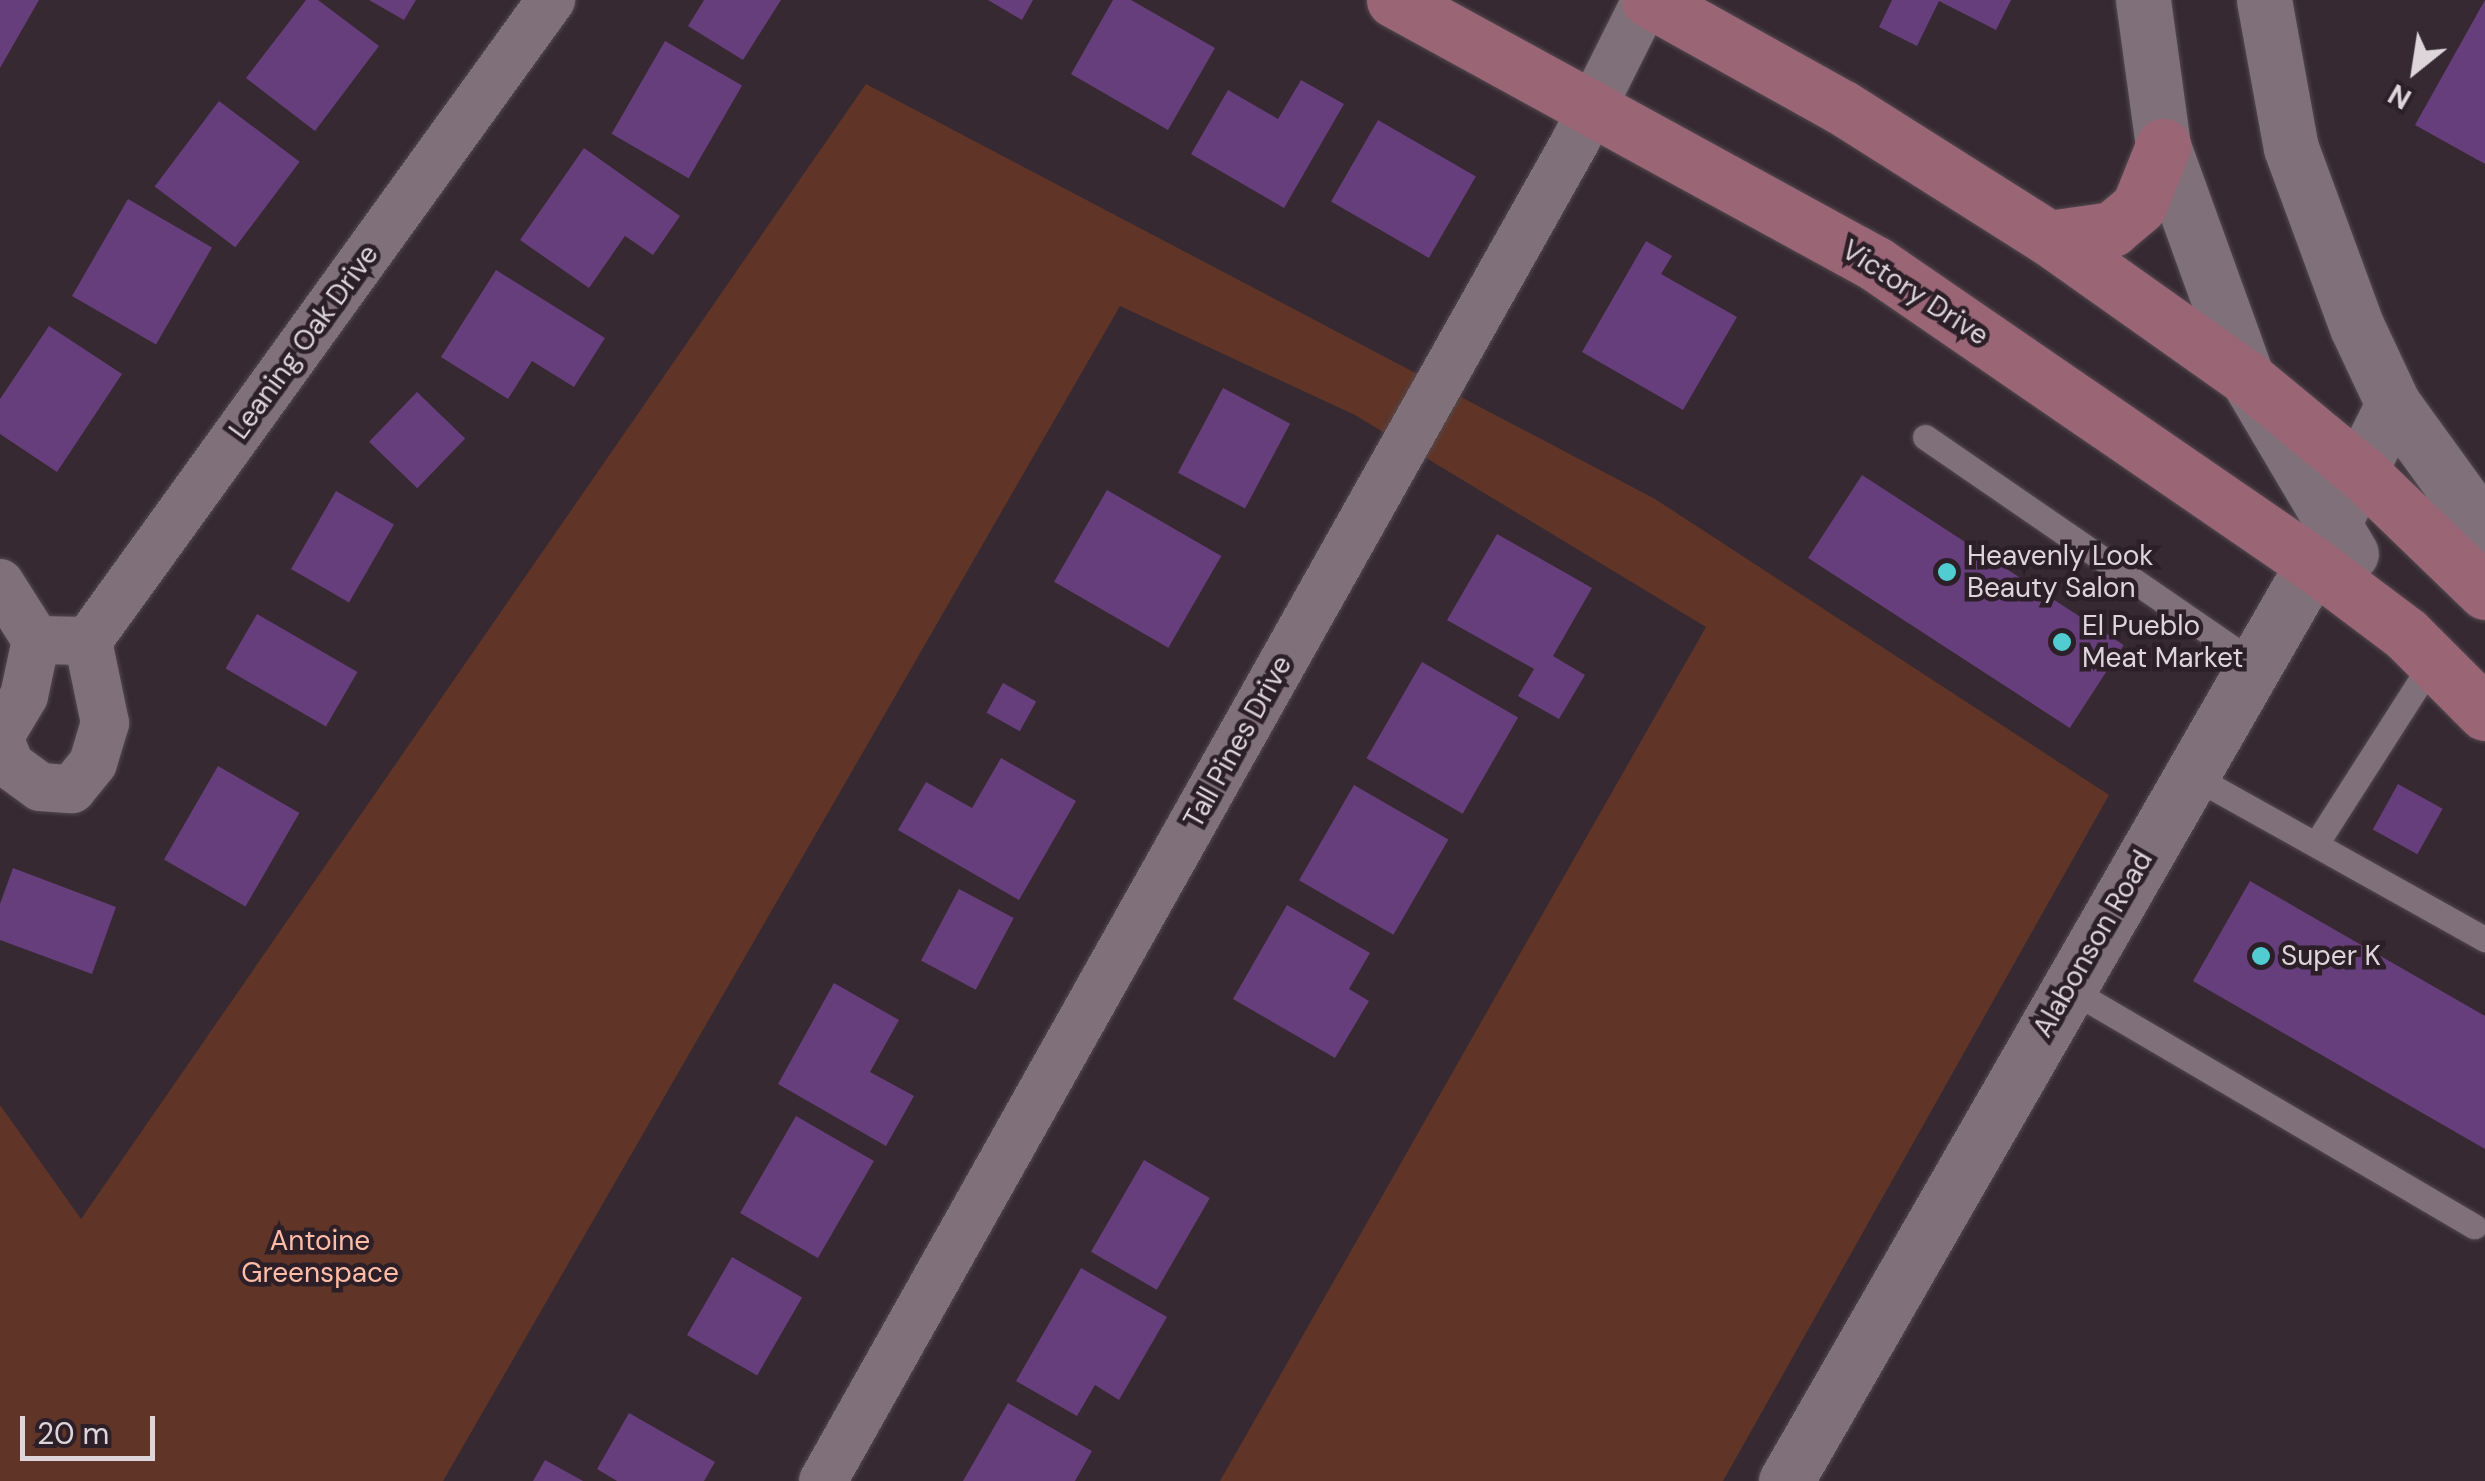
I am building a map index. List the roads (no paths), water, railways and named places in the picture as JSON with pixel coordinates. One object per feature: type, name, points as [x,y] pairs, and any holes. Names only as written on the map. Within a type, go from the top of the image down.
[{"type":"main road","name":"Victory Drive","points":[[1394,0],[1594,106],[1876,264],[2323,545],[2485,713]]},
{"type":"main road","points":[[1647,0],[1843,108],[2049,238],[2247,378],[2363,474],[2485,592]]},
{"type":"main road","points":[[2049,238],[2112,229],[2139,206],[2164,146]]},
{"type":"street","name":"Leaning Oak Drive","points":[[88,641],[552,0]]},
{"type":"street","name":"Tall Pines Drive","points":[[823,1481],[1594,106],[1647,0]]},
{"type":"street","points":[[2143,0],[2164,146],[2247,378],[2323,545]]},
{"type":"street","points":[[2264,0],[2291,148],[2357,327],[2393,404],[2485,532]]},
{"type":"street","name":"Alabonson Road","points":[[1786,1481],[2323,545],[2363,474],[2393,404]]},
{"type":"street","points":[[0,583],[36,640],[24,696],[0,738],[10,765],[40,788],[72,789],[93,764],[105,723],[88,641],[36,640]]},
{"type":"lane","points":[[1925,437],[2255,664]]},
{"type":"lane","points":[[2316,844],[2420,648]]},
{"type":"lane","points":[[2191,775],[2485,939]]},
{"type":"lane","points":[[2068,988],[2474,1226]]},
{"type":"place","name":"Heavenly Look Beauty Salon","points":[[1947,572]]},
{"type":"place","name":"El Pueblo Meat Market","points":[[2062,642]]},
{"type":"place","name":"Super K","points":[[2261,956]]},
{"type":"park label","name":"Antoine Greenspace","points":[[320,1257]]}]
